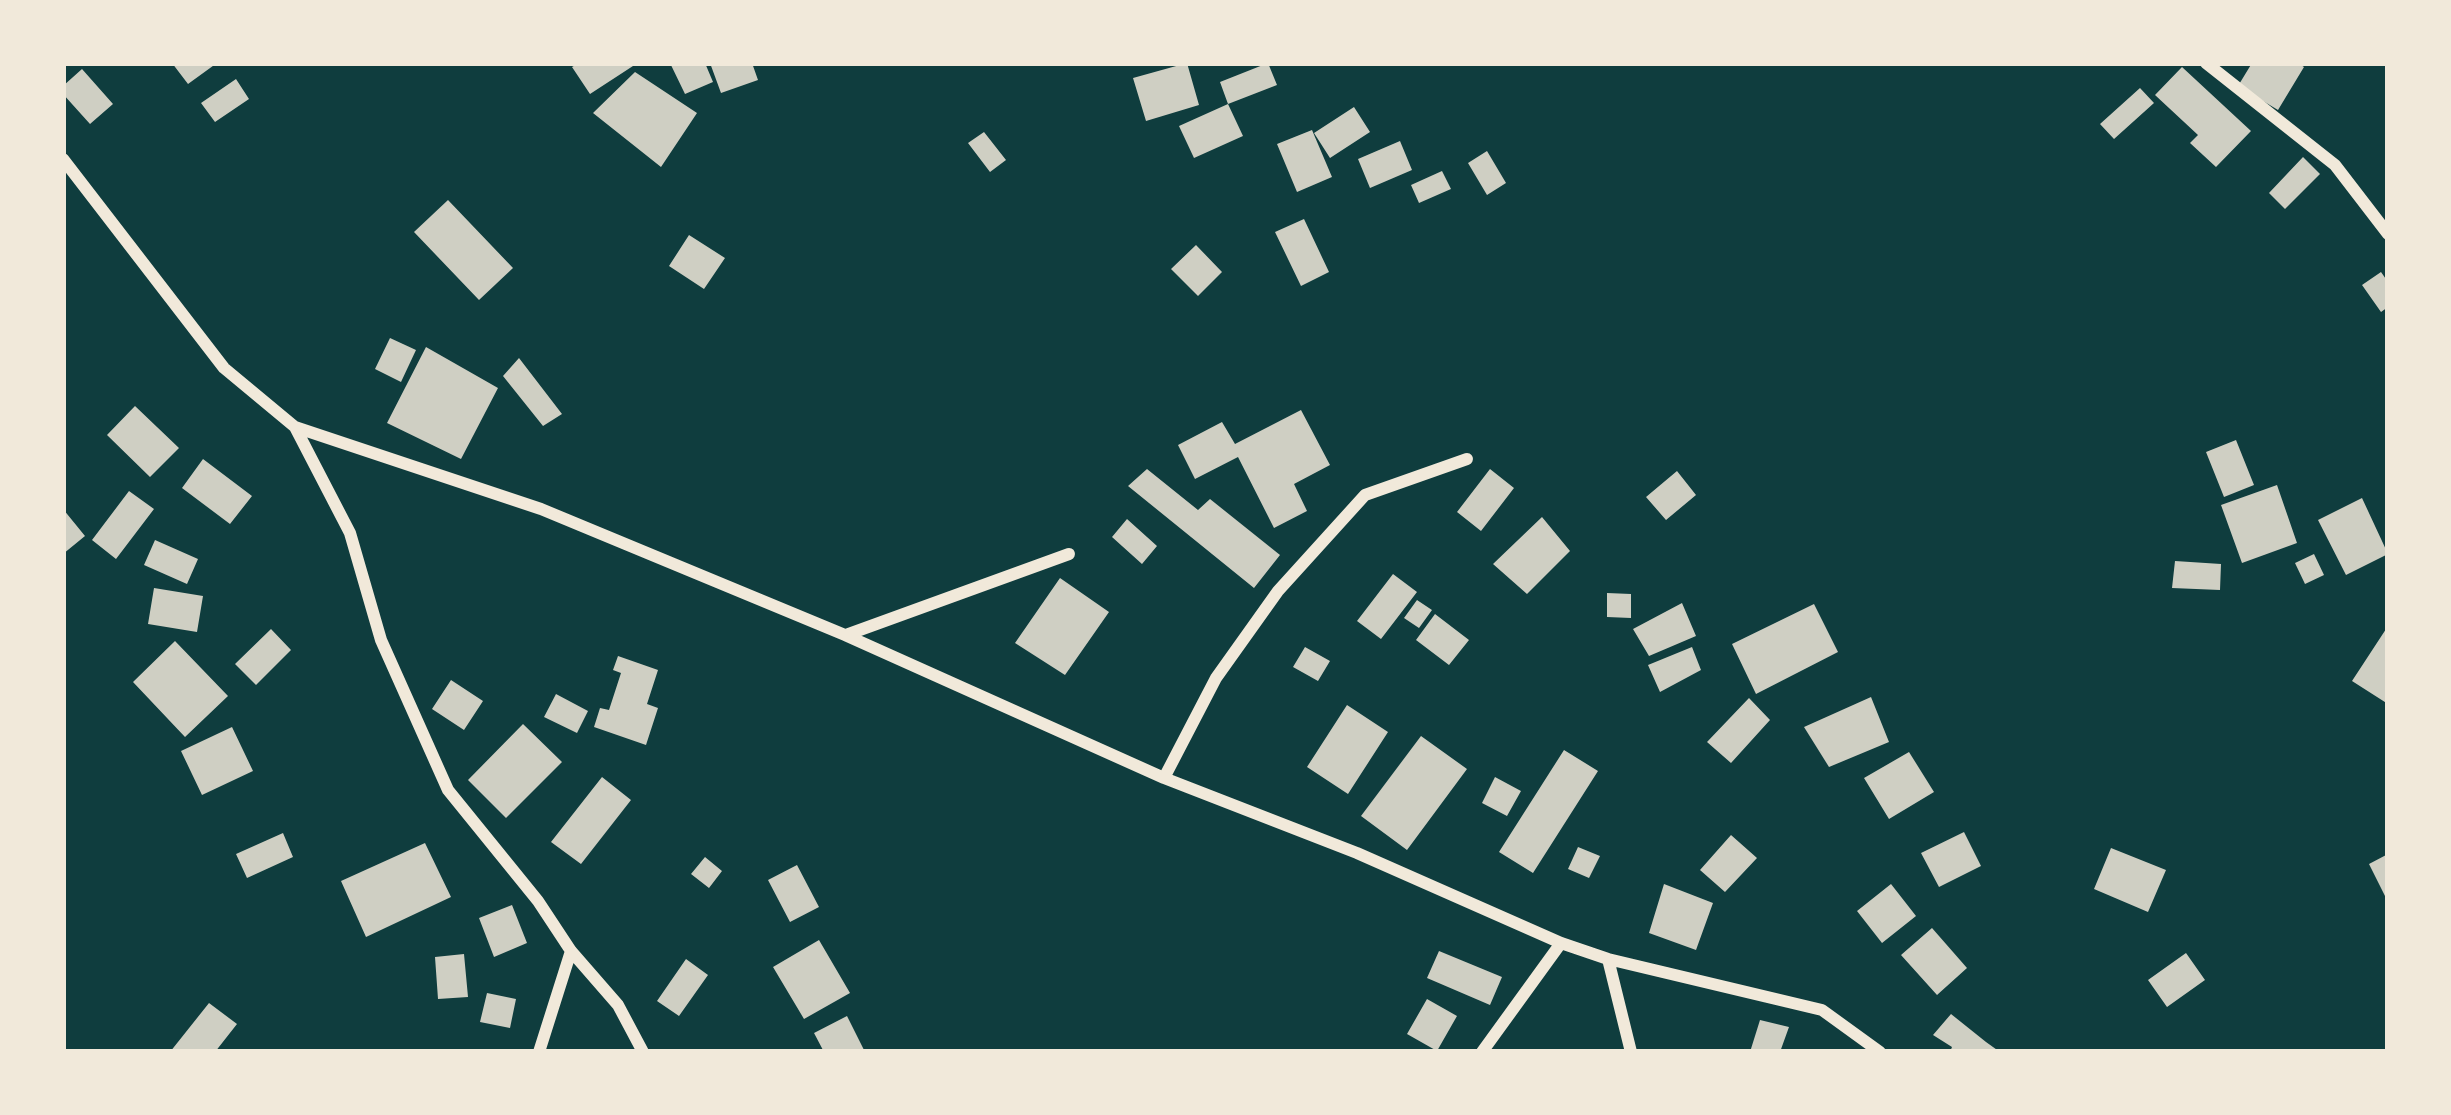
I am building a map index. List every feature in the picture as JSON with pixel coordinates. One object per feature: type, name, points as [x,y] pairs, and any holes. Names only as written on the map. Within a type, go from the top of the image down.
[{"type":"street","points":[[2206,63],[2335,165],[2388,234]]},
{"type":"street","points":[[63,159],[224,368],[295,427],[541,509],[845,635],[1164,778],[1357,853],[1561,944],[1822,1010],[1880,1052]]},
{"type":"street","points":[[295,427],[350,533],[381,640],[448,790],[618,1005],[643,1052]]},
{"type":"street","points":[[1164,778],[1216,678],[1278,591],[1364,495],[1467,459]]},
{"type":"street","points":[[845,635],[1069,554]]},
{"type":"street","points":[[1482,1052],[1561,944]]},
{"type":"street","points":[[539,1052],[571,951]]},
{"type":"street","points":[[1608,959],[1631,1052]]},
{"type":"building","points":[[172,63],[217,63],[188,84]]},
{"type":"building","points":[[579,63],[633,66],[590,94],[572,67]]},
{"type":"building","points":[[670,63],[705,63],[713,82],[685,94]]},
{"type":"building","points":[[710,63],[752,63],[758,80],[721,93]]},
{"type":"building","points":[[1187,63],[1199,105],[1146,121],[1133,78]]},
{"type":"building","points":[[1268,63],[1277,85],[1228,104],[1220,82]]},
{"type":"building","points":[[2252,63],[2304,67],[2278,110],[2238,86]]},
{"type":"building","points":[[2182,67],[2251,131],[2216,167],[2190,143],[2198,135],[2155,95]]},
{"type":"building","points":[[82,69],[113,104],[90,124],[63,94],[63,86]]},
{"type":"building","points":[[635,72],[697,113],[661,167],[593,113]]},
{"type":"building","points":[[236,79],[249,99],[215,122],[201,103]]},
{"type":"building","points":[[2140,88],[2154,103],[2114,139],[2100,124]]},
{"type":"building","points":[[1228,104],[1243,136],[1194,158],[1179,126]]},
{"type":"building","points":[[1354,107],[1370,132],[1330,158],[1314,133]]},
{"type":"building","points":[[1312,130],[1332,177],[1297,192],[1277,144]]},
{"type":"building","points":[[984,132],[1006,160],[990,172],[968,143]]},
{"type":"building","points":[[1400,141],[1412,170],[1370,188],[1358,159]]},
{"type":"building","points":[[1487,151],[1506,183],[1487,195],[1468,163]]},
{"type":"building","points":[[2303,157],[2320,174],[2285,209],[2269,193]]},
{"type":"building","points":[[1442,171],[1451,189],[1419,203],[1411,185]]},
{"type":"building","points":[[448,200],[513,268],[479,300],[414,232]]},
{"type":"building","points":[[1304,219],[1329,272],[1301,286],[1275,232]]},
{"type":"building","points":[[689,235],[725,258],[704,289],[669,266]]},
{"type":"building","points":[[1196,245],[1222,272],[1198,296],[1171,269]]},
{"type":"building","points":[[2381,272],[2388,282],[2388,307],[2381,312],[2362,285]]},
{"type":"building","points":[[390,338],[416,350],[401,382],[375,369]]},
{"type":"building","points":[[426,347],[498,388],[461,459],[387,423]]},
{"type":"building","points":[[519,358],[562,414],[543,426],[503,376]]},
{"type":"building","points":[[135,406],[179,448],[150,477],[107,435]]},
{"type":"building","points":[[1301,410],[1330,465],[1294,484],[1307,511],[1274,528],[1238,457],[1195,479],[1178,445],[1222,422],[1235,444]]},
{"type":"building","points":[[2236,440],[2254,485],[2224,497],[2206,452]]},
{"type":"building","points":[[203,459],[252,496],[230,524],[182,488]]},
{"type":"building","points":[[1147,469],[1198,510],[1210,499],[1280,555],[1254,588],[1128,486]]},
{"type":"building","points":[[1490,469],[1514,488],[1481,531],[1457,512]]},
{"type":"building","points":[[1677,471],[1696,495],[1666,520],[1646,497]]},
{"type":"building","points":[[2277,485],[2297,543],[2242,563],[2221,505]]},
{"type":"building","points":[[129,491],[154,509],[116,559],[92,540]]},
{"type":"building","points":[[2362,498],[2388,554],[2346,575],[2318,520]]},
{"type":"building","points":[[63,509],[85,536],[63,554]]},
{"type":"building","points":[[1542,517],[1570,551],[1527,594],[1493,564]]},
{"type":"building","points":[[1127,519],[1157,546],[1142,564],[1112,537]]},
{"type":"building","points":[[155,540],[198,559],[187,584],[144,565]]},
{"type":"building","points":[[2314,554],[2324,575],[2305,584],[2295,563]]},
{"type":"building","points":[[2175,561],[2221,564],[2220,590],[2172,588]]},
{"type":"building","points":[[1393,574],[1417,592],[1381,639],[1357,621]]},
{"type":"building","points":[[1060,578],[1109,612],[1065,675],[1015,643]]},
{"type":"building","points":[[154,588],[203,596],[197,632],[148,624]]},
{"type":"building","points":[[1607,593],[1631,594],[1631,618],[1607,617]]},
{"type":"building","points":[[1417,600],[1432,610],[1419,628],[1404,618]]},
{"type":"building","points":[[1682,603],[1696,636],[1649,656],[1633,629]]},
{"type":"building","points":[[1814,604],[1838,652],[1756,694],[1732,644]]},
{"type":"building","points":[[1435,614],[1469,640],[1449,665],[1416,640]]},
{"type":"building","points":[[2388,626],[2388,704],[2352,681]]},
{"type":"building","points":[[271,629],[291,650],[256,685],[235,664]]},
{"type":"building","points":[[175,641],[228,696],[185,737],[133,682]]},
{"type":"building","points":[[1305,647],[1330,661],[1318,681],[1293,667]]},
{"type":"building","points":[[1692,647],[1701,670],[1660,692],[1648,665]]},
{"type":"building","points":[[618,656],[658,670],[647,704],[658,708],[646,745],[594,727],[600,708],[609,710],[621,673],[613,670]]},
{"type":"building","points":[[451,680],[483,701],[464,730],[432,709]]},
{"type":"building","points":[[556,694],[588,711],[577,733],[544,717]]},
{"type":"building","points":[[1871,697],[1889,742],[1829,767],[1804,727]]},
{"type":"building","points":[[1749,698],[1770,720],[1731,763],[1707,742]]},
{"type":"building","points":[[1347,705],[1388,732],[1348,794],[1307,767]]},
{"type":"building","points":[[523,724],[562,762],[506,818],[468,780]]},
{"type":"building","points":[[232,727],[253,771],[202,795],[181,751]]},
{"type":"building","points":[[1421,736],[1467,769],[1407,850],[1361,816]]},
{"type":"building","points":[[1564,750],[1598,771],[1533,873],[1499,852]]},
{"type":"building","points":[[1909,752],[1934,792],[1889,819],[1864,778]]},
{"type":"building","points":[[602,777],[631,800],[581,864],[551,842]]},
{"type":"building","points":[[1495,777],[1521,791],[1507,816],[1482,803]]},
{"type":"building","points":[[1964,832],[1981,866],[1939,887],[1921,853]]},
{"type":"building","points":[[283,833],[293,857],[247,878],[236,854]]},
{"type":"building","points":[[1731,835],[1757,858],[1725,892],[1700,870]]},
{"type":"building","points":[[425,843],[451,897],[366,937],[341,881]]},
{"type":"building","points":[[1578,847],[1600,856],[1589,878],[1568,869]]},
{"type":"building","points":[[2111,848],[2166,870],[2148,912],[2094,889]]},
{"type":"building","points":[[2388,854],[2388,902],[2369,864]]},
{"type":"building","points":[[705,857],[722,871],[709,888],[691,874]]},
{"type":"building","points":[[797,865],[819,907],[790,922],[768,880]]},
{"type":"building","points":[[1664,884],[1713,903],[1696,950],[1649,933]]},
{"type":"building","points":[[1891,884],[1916,916],[1882,943],[1857,911]]},
{"type":"building","points":[[512,905],[527,943],[494,957],[479,918]]},
{"type":"building","points":[[1932,928],[1967,968],[1937,995],[1901,955]]},
{"type":"building","points":[[819,940],[850,993],[804,1019],[773,967]]},
{"type":"building","points":[[1439,951],[1502,977],[1490,1005],[1427,978]]},
{"type":"building","points":[[2186,953],[2205,980],[2167,1007],[2148,980]]},
{"type":"building","points":[[464,954],[468,997],[438,999],[435,957]]},
{"type":"building","points":[[686,959],[708,975],[679,1016],[657,1001]]},
{"type":"building","points":[[487,993],[516,999],[510,1028],[480,1022]]},
{"type":"building","points":[[1427,999],[1457,1016],[1437,1051],[1407,1034]]},
{"type":"building","points":[[209,1003],[237,1024],[215,1052],[170,1052]]},
{"type":"building","points":[[1951,1014],[2000,1052],[1950,1052],[1952,1047],[1933,1035]]},
{"type":"building","points":[[847,1016],[865,1052],[824,1052],[814,1033]]},
{"type":"building","points":[[1760,1020],[1789,1027],[1780,1052],[1750,1052]]}]
